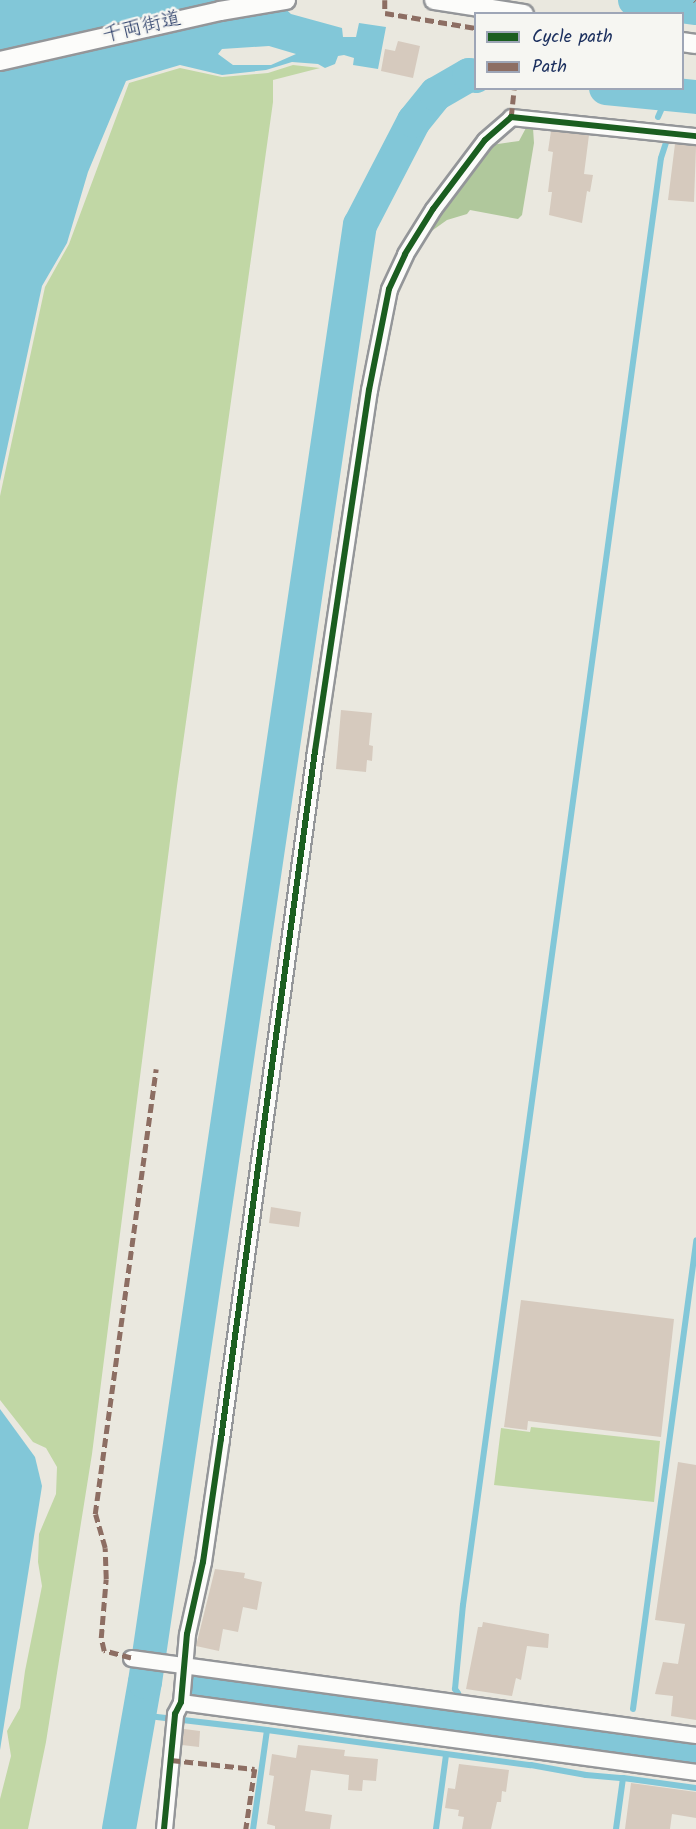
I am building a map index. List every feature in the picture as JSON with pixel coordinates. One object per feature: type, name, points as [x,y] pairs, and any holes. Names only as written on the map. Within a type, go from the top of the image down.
[{"type":"street","name":"千両街道","points":[[0,61],[220,11],[285,0]]},
{"type":"street","points":[[434,0],[519,12]]},
{"type":"street","points":[[164,1829],[187,1635],[203,1562],[221,1439],[291,924],[361,438],[389,289],[405,254],[433,209],[485,140],[511,117],[696,136]]},
{"type":"street","points":[[131,1658],[166,1660],[185,1665],[696,1735]]},
{"type":"street","points":[[177,1713],[696,1772]]},
{"type":"green space","points":[[293,65],[320,68],[273,80],[273,102],[177,786],[92,1454],[46,1742],[28,1829],[0,1829],[0,1799],[11,1756],[7,1731],[20,1708],[42,1586],[38,1562],[39,1534],[56,1494],[57,1467],[46,1448],[33,1442],[0,1400],[0,496],[45,287],[69,244],[129,83],[180,68],[222,77],[268,73]]},
{"type":"green space","points":[[527,126],[533,128],[534,143],[522,215],[518,219],[470,210],[467,214],[447,220],[426,235],[435,216],[479,154],[491,145],[519,141]]},
{"type":"green space","points":[[531,1427],[660,1441],[654,1502],[494,1485],[501,1428],[530,1432]]},
{"type":"water","points":[[0,0],[276,0],[291,14],[342,28],[343,37],[356,37],[359,23],[386,27],[378,69],[353,65],[354,58],[344,55],[338,56],[335,64],[325,68],[318,64],[292,62],[266,70],[222,75],[180,65],[126,81],[88,172],[67,243],[42,286],[0,481]],"holes":[[[269,46],[296,54],[271,65],[233,65],[218,54],[222,49]]]},
{"type":"water","points":[[0,1409],[35,1457],[42,1486],[0,1750]]},
{"type":"building","points":[[398,41],[420,46],[413,78],[381,71],[385,49],[395,51]]},
{"type":"building","points":[[551,131],[589,135],[584,174],[593,175],[590,192],[587,191],[582,223],[549,215],[552,192],[548,192],[553,152],[548,151]]},
{"type":"building","points":[[675,144],[696,146],[694,202],[668,200]]},
{"type":"building","points":[[341,710],[372,713],[369,745],[373,746],[372,761],[367,760],[366,772],[336,769]]},
{"type":"building","points":[[271,1207],[301,1212],[299,1227],[269,1223]]},
{"type":"building","points":[[521,1300],[674,1319],[661,1437],[528,1421],[527,1430],[504,1427]]},
{"type":"building","points":[[678,1462],[696,1465],[696,1720],[671,1716],[673,1696],[655,1694],[663,1662],[678,1664],[685,1624],[655,1620]]},
{"type":"building","points":[[215,1569],[245,1573],[244,1578],[262,1582],[257,1610],[243,1607],[238,1632],[223,1629],[219,1651],[196,1646]]},
{"type":"building","points":[[483,1622],[549,1634],[548,1648],[527,1646],[521,1680],[516,1678],[512,1696],[466,1689],[478,1627],[482,1627]]},
{"type":"building","points":[[184,1729],[200,1731],[199,1747],[182,1745]]},
{"type":"building","points":[[298,1745],[345,1750],[344,1756],[378,1759],[376,1781],[363,1780],[362,1791],[348,1790],[349,1775],[311,1770],[305,1811],[332,1815],[330,1829],[275,1829],[275,1826],[267,1824],[274,1776],[269,1775],[272,1754],[296,1758]]},
{"type":"building","points":[[459,1764],[509,1770],[506,1792],[502,1791],[501,1802],[497,1802],[491,1829],[462,1829],[464,1817],[458,1816],[459,1810],[445,1808],[448,1788],[455,1789]]},
{"type":"building","points":[[631,1783],[696,1792],[696,1818],[672,1814],[670,1829],[625,1829]]},
{"type":"waterway","points":[[635,0],[696,8]]},
{"type":"waterway","points":[[119,1829],[145,1682],[360,225],[414,121],[436,94],[469,75],[474,76]]},
{"type":"waterway","points":[[626,90],[696,97]]},
{"type":"waterway","points":[[658,117],[668,95]]},
{"type":"waterway","points":[[458,1693],[455,1689],[463,1605],[661,158],[666,143]]},
{"type":"waterway","points":[[633,1709],[696,1240]]},
{"type":"waterway","points":[[193,1688],[696,1754]]},
{"type":"waterway","points":[[448,1721],[458,1708]]},
{"type":"waterway","points":[[140,1715],[267,1730],[253,1829]]},
{"type":"waterway","points":[[267,1730],[531,1765],[586,1775],[623,1778],[616,1829]]},
{"type":"waterway","points":[[627,1745],[628,1737]]},
{"type":"waterway","points":[[436,1829],[446,1755]]},
{"type":"waterway","points":[[623,1778],[696,1788]]},
{"type":"marked path","points":[[385,0],[385,13],[474,28]]},
{"type":"marked path","points":[[511,117],[514,90]]},
{"type":"marked path","points":[[131,1658],[104,1651],[101,1638],[106,1579],[105,1548],[95,1514],[156,1069]]},
{"type":"marked path","points":[[171,1760],[255,1769],[246,1829]]},
{"type":"cycle path","points":[[164,1829],[175,1714],[181,1702],[187,1634],[203,1562],[221,1439],[315,751],[369,390],[389,289],[405,254],[433,209],[485,140],[511,117],[696,136]]}]
